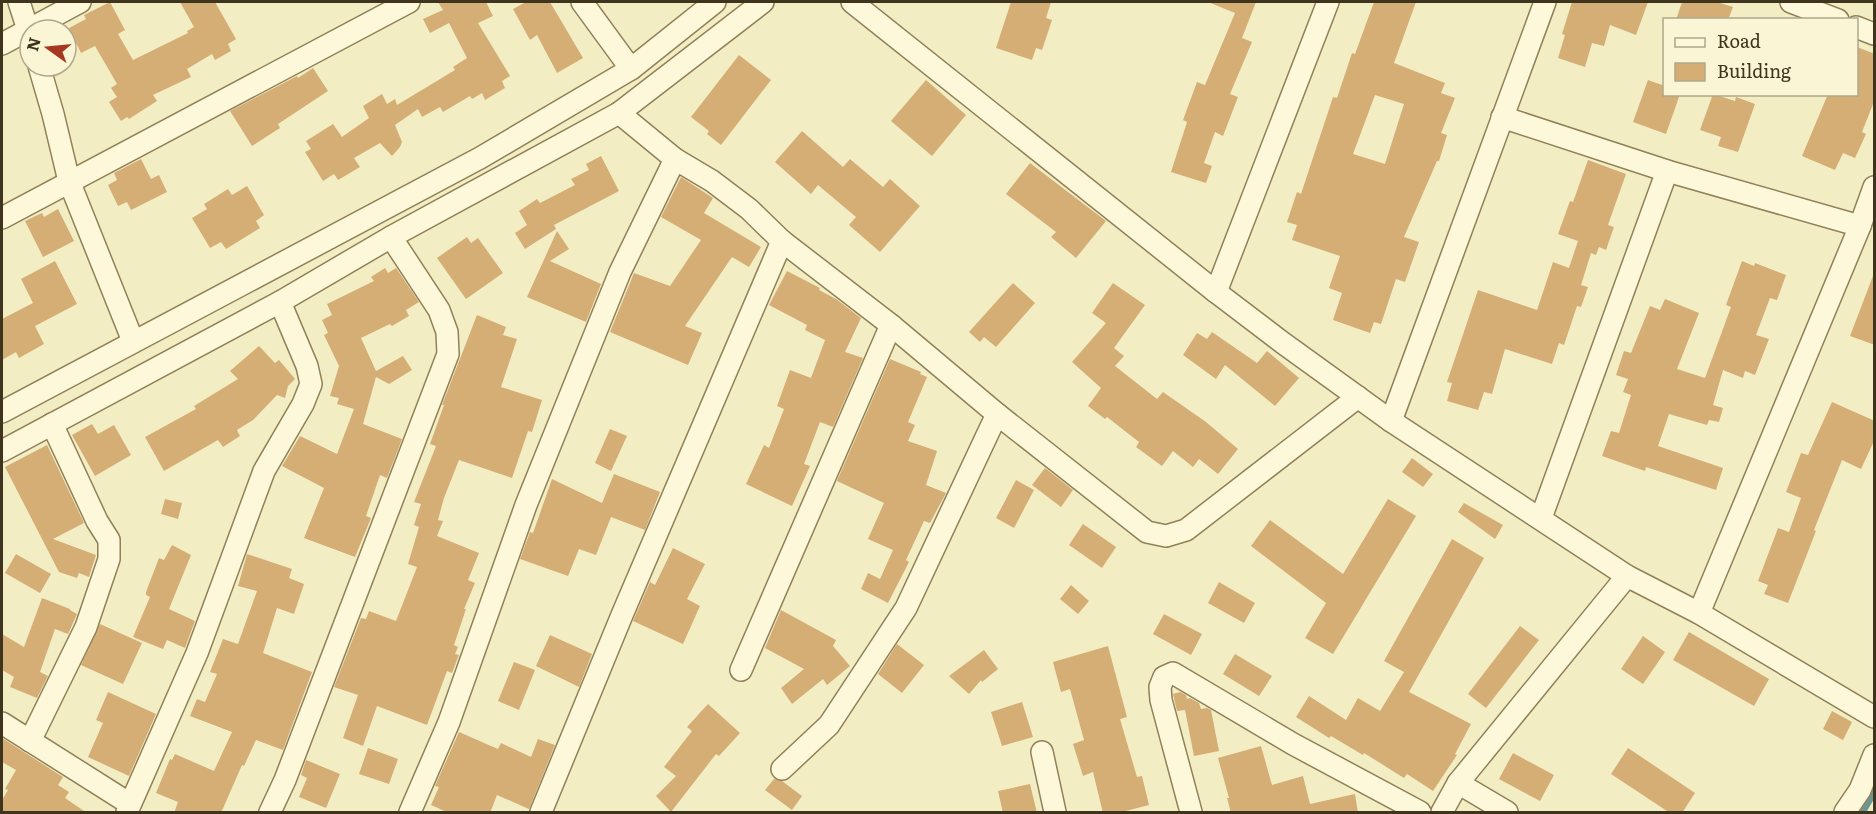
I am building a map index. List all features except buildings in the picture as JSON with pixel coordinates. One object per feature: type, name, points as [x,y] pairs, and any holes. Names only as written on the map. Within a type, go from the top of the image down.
[{"type":"street","points":[[19,2],[24,18]]},
{"type":"street","points":[[53,18],[80,2]]},
{"type":"street","points":[[2,218],[409,2]]},
{"type":"street","points":[[582,2],[631,69]]},
{"type":"street","points":[[2,412],[480,158],[631,69],[715,2]]},
{"type":"street","points":[[2,451],[280,302],[391,237],[619,112],[763,2]]},
{"type":"street","points":[[852,2],[1216,292],[1358,397],[1627,576],[1699,613],[1875,717]]},
{"type":"street","points":[[1216,292],[1328,2]]},
{"type":"street","points":[[1391,420],[1545,2]]},
{"type":"street","points":[[1791,2],[1833,18]]},
{"type":"street","points":[[1858,27],[1875,34]]},
{"type":"street","points":[[2,44],[18,37]]},
{"type":"street","points":[[42,78],[69,181],[133,341]]},
{"type":"street","points":[[619,112],[675,159],[712,181],[749,209],[783,241],[1147,532],[1167,536],[1186,530],[1358,397]]},
{"type":"street","points":[[1502,117],[1667,171],[1860,226]]},
{"type":"street","points":[[410,813],[449,722],[526,505],[620,272],[675,159]]},
{"type":"street","points":[[1540,518],[1667,171]]},
{"type":"street","points":[[1699,613],[1875,187]]},
{"type":"street","points":[[270,813],[289,770],[448,354],[447,332],[439,309],[391,237]]},
{"type":"street","points":[[541,813],[622,615],[783,241]]},
{"type":"street","points":[[2,723],[128,808],[197,653],[264,471],[303,404],[310,384],[307,366],[280,302]]},
{"type":"street","points":[[741,670],[891,326]]},
{"type":"street","points":[[782,768],[829,725],[906,608],[997,414]]},
{"type":"street","points":[[30,741],[86,627],[110,559],[109,540],[97,521],[52,424]]},
{"type":"street","points":[[1442,813],[1458,783],[1627,576]]},
{"type":"street","points":[[1191,813],[1161,700],[1160,687],[1164,677],[1173,674],[1293,744],[1420,813]]},
{"type":"street","points":[[1042,752],[1055,813]]},
{"type":"street","points":[[1845,813],[1860,790],[1875,755]]},
{"type":"street","points":[[1458,783],[1507,813]]},
{"type":"waterway","points":[[1863,812],[1874,793]]}]
